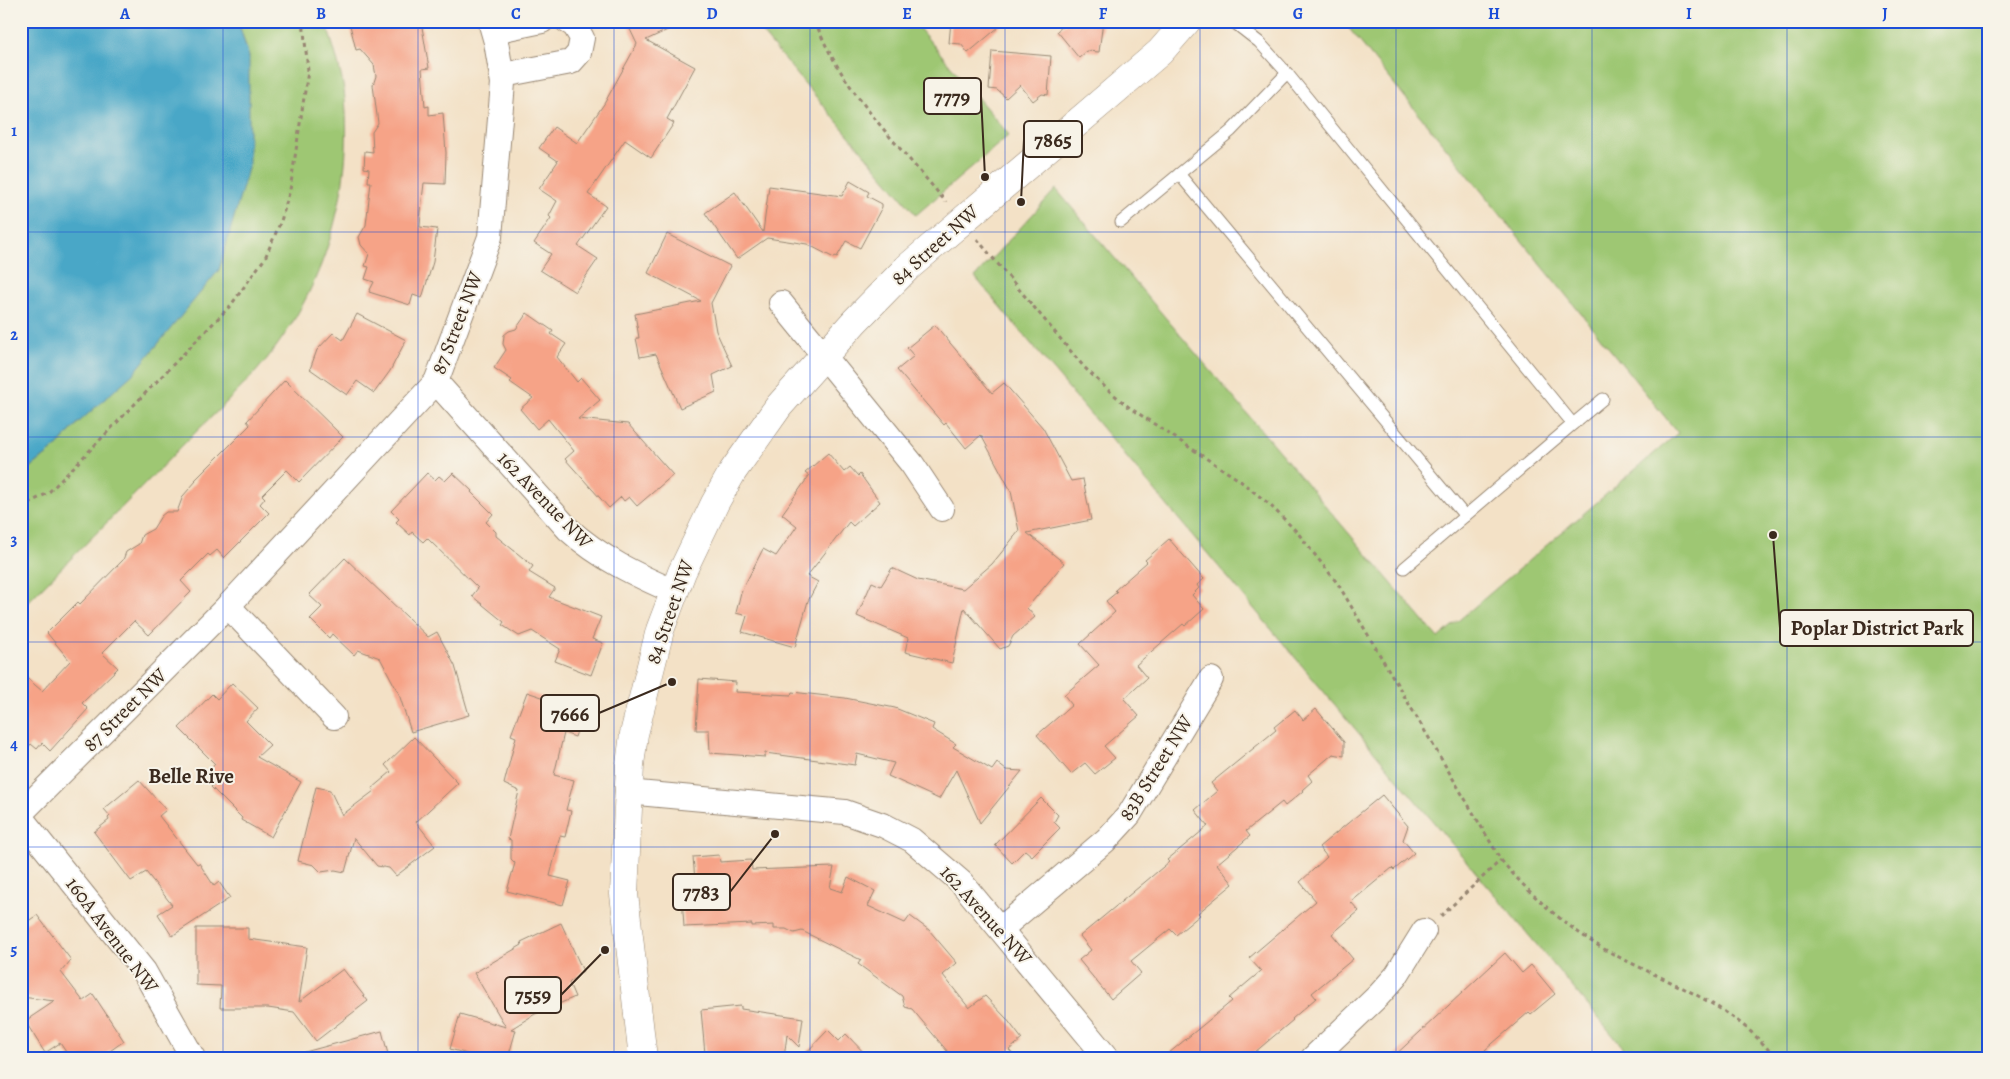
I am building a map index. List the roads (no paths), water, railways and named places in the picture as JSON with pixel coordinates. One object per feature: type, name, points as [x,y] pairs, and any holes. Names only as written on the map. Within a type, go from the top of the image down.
[{"type":"street","points":[[492,26],[542,21]]},
{"type":"street","points":[[503,79],[570,62],[578,53],[582,38],[574,24],[567,21]]},
{"type":"street","name":"84 Street NW","points":[[644,1058],[624,894],[627,792],[636,724],[660,630],[697,538],[734,470],[779,406],[823,354],[907,268],[1160,52],[1187,21]]},
{"type":"street","name":"87 Street NW","points":[[21,813],[228,606],[436,382],[490,237],[503,79],[492,26]]},
{"type":"street","points":[[781,304],[912,464],[942,509]]},
{"type":"street","name":"162 Avenue NW","points":[[436,382],[568,529],[585,545],[616,565],[675,592]]},
{"type":"street","points":[[228,606],[334,717]]},
{"type":"street","name":"83B Street NW","points":[[1002,928],[1106,840],[1129,815],[1211,679]]},
{"type":"street","name":"162 Avenue NW","points":[[627,792],[845,812],[863,817],[912,840],[961,882],[1002,928],[1107,1058]]},
{"type":"street","name":"160A Avenue NW","points":[[21,818],[144,971],[194,1058]]},
{"type":"street","points":[[1313,1058],[1379,995],[1396,976],[1424,930]]},
{"type":"lane","points":[[1232,21],[1258,42],[1287,73],[1573,424]]},
{"type":"lane","points":[[1121,222],[1230,131],[1287,73]]},
{"type":"lane","points":[[1179,174],[1465,516]]},
{"type":"lane","points":[[1404,568],[1603,399]]},
{"type":"water","points":[[21,21],[238,21],[249,57],[249,165],[219,270],[134,373],[79,422],[54,449],[21,475]]},
{"type":"place","name":"7779","points":[[985,177]]},
{"type":"place","name":"7865","points":[[1021,202]]},
{"type":"place","name":"Poplar District Park","points":[[1773,535]]},
{"type":"place","name":"7666","points":[[672,682]]},
{"type":"place","name":"7783","points":[[775,834]]},
{"type":"place","name":"7559","points":[[605,950]]},
{"type":"district","name":"Belle Rive","points":[[191,776]]}]
